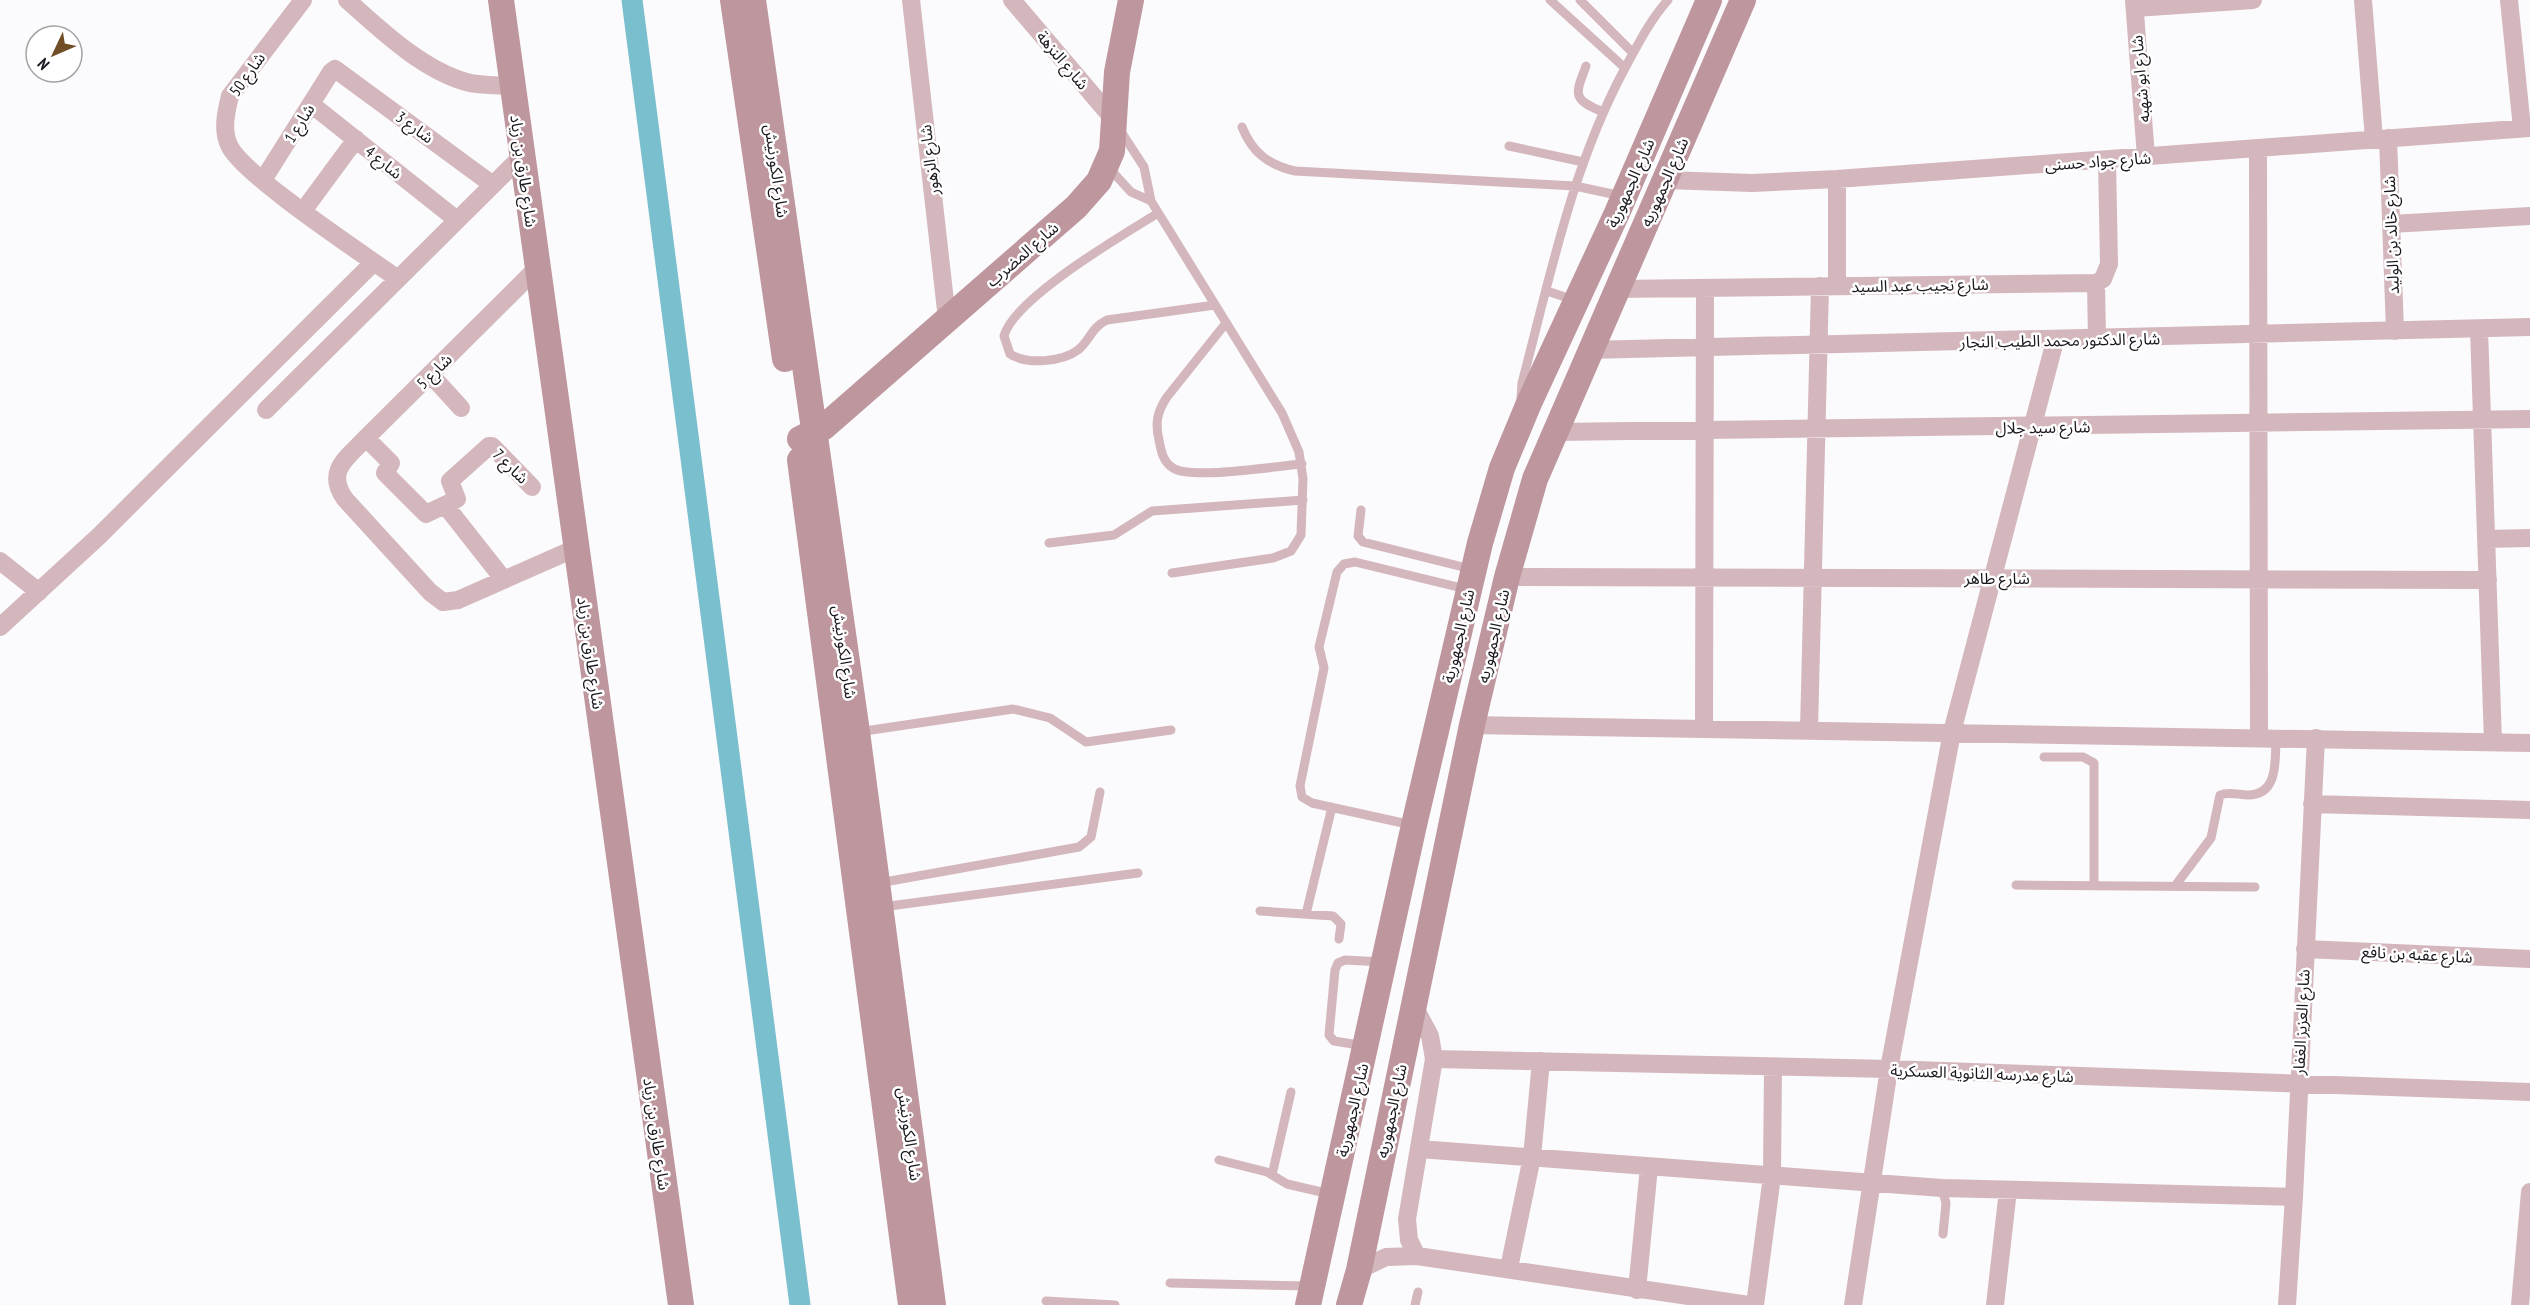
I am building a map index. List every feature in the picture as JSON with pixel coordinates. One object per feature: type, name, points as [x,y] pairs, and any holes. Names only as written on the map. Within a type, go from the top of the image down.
[{"type":"main road","name":"شارع طارق بن زياد","points":[[501,0],[681,1305]]},
{"type":"main road","name":"شارع الكورنيش","points":[[733,0],[805,437],[857,732],[933,1305]]},
{"type":"main road","name":"شارع الكورنيش","points":[[753,0],[911,1305]]},
{"type":"main road","name":"شارع المضرب","points":[[805,437],[947,319],[1076,207],[1099,181],[1112,152],[1117,72],[1131,0]]},
{"type":"main road","name":"شارع الجمهورية","points":[[1310,1296],[1471,579],[1502,468],[1625,196],[1709,0]]},
{"type":"main road","name":"شارع الجمهوريه","points":[[1349,1305],[1359,1270],[1472,725],[1507,577],[1535,479],[1589,350],[1666,180],[1743,0]]},
{"type":"main road","points":[[1349,1122],[1367,1131],[1388,1129]]},
{"type":"main road","points":[[1338,1166],[1359,1166],[1379,1173]]},
{"type":"street","name":"شارع 50","points":[[263,180],[237,158],[229,146],[225,129],[225,112],[230,96],[303,0]]},
{"type":"street","points":[[346,0],[399,46],[456,78],[477,84],[513,86]]},
{"type":"street","name":"شارع الزهور","points":[[911,0],[947,319]]},
{"type":"street","name":"شارع النزهة","points":[[1012,0],[1114,120]]},
{"type":"street","points":[[2134,4],[2253,0]]},
{"type":"street","name":"شارع خالد بن الوليد","points":[[2363,0],[2391,224],[2395,332]]},
{"type":"street","points":[[2510,0],[2528,129]]},
{"type":"street","name":"شارع ابو شهبه","points":[[2134,4],[2146,157]]},
{"type":"street","name":"شارع 1","points":[[263,180],[331,72],[337,70]]},
{"type":"street","name":"شارع 3","points":[[337,70],[493,185]]},
{"type":"street","name":"شارع 4","points":[[311,104],[457,220]]},
{"type":"street","name":"شارع جواد حسنى","points":[[1666,180],[1752,183],[1837,179],[2528,129]]},
{"type":"street","points":[[303,211],[356,139]]},
{"type":"street","points":[[2258,148],[2259,579],[2267,737]]},
{"type":"street","points":[[266,410],[522,156]]},
{"type":"street","points":[[2097,339],[2096,283],[2103,279],[2109,264],[2107,160]]},
{"type":"street","points":[[1809,730],[1819,345],[1829,286],[1837,179]]},
{"type":"street","points":[[263,180],[398,279]]},
{"type":"street","points":[[2391,224],[2530,216]]},
{"type":"street","points":[[0,627],[39,592],[374,262]]},
{"type":"street","name":"شارع 5","points":[[504,580],[450,602],[437,598],[345,499],[337,488],[335,477],[341,465],[366,438],[537,268]]},
{"type":"street","name":"شارع نجيب عبد السيد","points":[[1616,289],[2096,283]]},
{"type":"street","points":[[1704,728],[1705,288]]},
{"type":"street","name":"شارع الدكتور محمد الطيب النجار","points":[[1589,350],[2055,341],[2530,327]]},
{"type":"street","points":[[2479,329],[2493,742]]},
{"type":"street","points":[[1853,1305],[1870,1181],[1889,1069],[1952,732],[2055,341]]},
{"type":"street","points":[[430,374],[462,408]]},
{"type":"street","name":"شارع سيد جلال","points":[[1556,432],[2530,420]]},
{"type":"street","points":[[366,438],[391,463],[385,473],[424,513],[430,514],[446,505],[504,580],[576,548]]},
{"type":"street","name":"شارع 7","points":[[446,505],[457,497],[450,482],[489,446],[532,487]]},
{"type":"street","points":[[2486,539],[2530,538]]},
{"type":"street","points":[[0,561],[39,592]]},
{"type":"street","name":"شارع طاهر","points":[[1507,577],[2488,580]]},
{"type":"street","points":[[1472,725],[2530,743]]},
{"type":"street","name":"شارع العزيز الغفار","points":[[2287,1305],[2316,738]]},
{"type":"street","points":[[2313,804],[2530,810]]},
{"type":"street","name":"شارع عقبه بن نافع","points":[[2305,948],[2530,959]]},
{"type":"street","points":[[1413,1004],[1430,1036],[1434,1059],[1407,1219],[1409,1240],[1417,1256]]},
{"type":"street","name":"شارع مدرسه الثانوية العسكرية","points":[[1434,1059],[1889,1069],[2530,1092]]},
{"type":"street","points":[[1509,1268],[1532,1157],[1541,1061]]},
{"type":"street","points":[[1755,1305],[1772,1176],[1773,1067]]},
{"type":"street","points":[[1419,1149],[1942,1188],[2294,1197]]},
{"type":"street","points":[[1636,1290],[1649,1167]]},
{"type":"street","points":[[1995,1305],[2008,1190]]},
{"type":"street","points":[[2520,1305],[2530,1192]]},
{"type":"street","points":[[1359,1270],[1386,1257],[1417,1256],[1749,1305]]},
{"type":"lane","points":[[1550,0],[1625,68]]},
{"type":"lane","points":[[1580,0],[1633,53]]},
{"type":"lane","points":[[1523,418],[1522,383],[1583,162],[1603,112],[1625,68],[1668,0]]},
{"type":"lane","points":[[1586,66],[1577,90],[1578,97],[1581,102],[1603,112]]},
{"type":"lane","points":[[1114,120],[1144,167],[1151,201],[1285,420],[1302,464],[1301,535],[1291,551],[1283,556],[1172,573]]},
{"type":"lane","points":[[1242,127],[1247,140],[1262,157],[1281,168],[1295,171],[1575,186],[1625,196]]},
{"type":"lane","points":[[1509,146],[1583,162]]},
{"type":"lane","points":[[1107,166],[1131,192],[1151,201]]},
{"type":"lane","points":[[1158,213],[1074,266],[1013,318],[1006,326],[1004,336],[1010,354],[1028,362],[1065,356],[1078,350],[1092,329],[1107,320],[1215,305]]},
{"type":"lane","points":[[1547,291],[1576,301]]},
{"type":"lane","points":[[1226,323],[1167,397],[1160,410],[1156,425],[1165,461],[1172,468],[1191,473],[1302,464]]},
{"type":"lane","points":[[1049,543],[1114,535],[1152,511],[1303,500]]},
{"type":"lane","points":[[1361,510],[1358,536],[1363,542],[1471,579]]},
{"type":"lane","points":[[1414,825],[1307,801],[1300,792],[1324,668],[1319,647],[1339,568],[1355,562],[1471,579]]},
{"type":"lane","points":[[857,732],[1013,709],[1050,718],[1086,742],[1171,730]]},
{"type":"lane","points":[[2064,734],[2064,757]]},
{"type":"lane","points":[[2175,886],[2211,838],[2220,795],[2255,794],[2269,786],[2274,775],[2267,737]]},
{"type":"lane","points":[[2044,758],[2088,758],[2096,767],[2094,885]]},
{"type":"lane","points":[[879,895],[1079,847],[1091,837],[1100,792]]},
{"type":"lane","points":[[1306,914],[1332,807]]},
{"type":"lane","points":[[879,895],[1138,873]]},
{"type":"lane","points":[[2016,885],[2256,887]]},
{"type":"lane","points":[[1260,911],[1336,918],[1341,924],[1339,939]]},
{"type":"lane","points":[[1367,1046],[1334,1041],[1329,1035],[1335,970],[1338,963],[1345,960],[1385,962]]},
{"type":"lane","points":[[1272,1175],[1291,1092]]},
{"type":"lane","points":[[1219,1160],[1272,1175],[1287,1184],[1332,1194]]},
{"type":"lane","points":[[1942,1188],[1946,1203],[1943,1234]]},
{"type":"lane","points":[[1170,1283],[1310,1296]]},
{"type":"lane","points":[[1415,1305],[1418,1292]]},
{"type":"lane","points":[[1046,1301],[1114,1305]]},
{"type":"waterway","points":[[632,0],[800,1305]]}]
